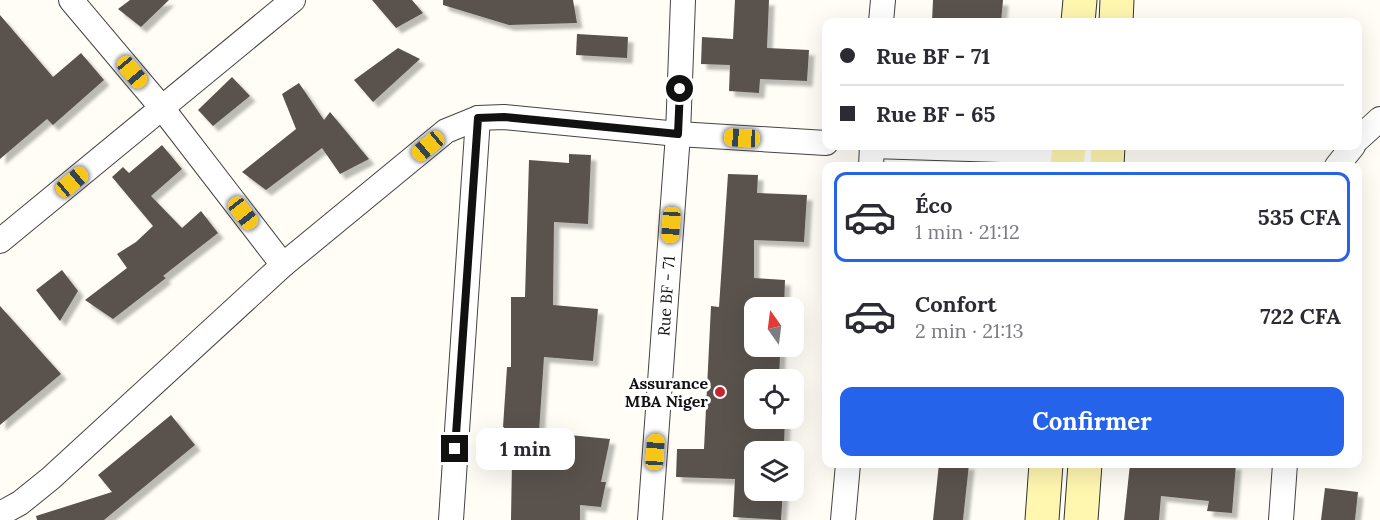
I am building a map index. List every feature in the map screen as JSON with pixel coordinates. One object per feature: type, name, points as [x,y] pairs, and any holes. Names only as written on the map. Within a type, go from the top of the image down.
[{"type":"main road","points":[[1078,18],[1080,0]]},
{"type":"main road","points":[[1116,18],[1117,0]]},
{"type":"main road","points":[[1042,520],[1046,468]]},
{"type":"main road","points":[[1082,520],[1086,468]]},
{"type":"street","points":[[71,0],[162,108],[284,266]]},
{"type":"street","points":[[0,241],[293,0]]},
{"type":"street","name":"Rue BF - 71","points":[[650,520],[678,134],[683,0]]},
{"type":"street","points":[[881,18],[883,0]]},
{"type":"street","points":[[0,514],[21,503],[51,478],[284,266],[446,131],[478,118],[504,117],[678,134],[822,143]]},
{"type":"street","points":[[451,520],[478,118]]},
{"type":"street","points":[[1362,136],[1380,119]]},
{"type":"street","points":[[959,150],[1107,159]]},
{"type":"street","points":[[1340,162],[1350,150]]},
{"type":"street","points":[[843,520],[848,468]]},
{"type":"street","points":[[1281,520],[1285,468]]},
{"type":"building","points":[[130,0],[169,0],[141,27],[118,9]]},
{"type":"building","points":[[372,0],[412,0],[423,13],[396,28]]},
{"type":"building","points":[[443,0],[573,0],[577,23],[509,25],[443,5]]},
{"type":"building","points":[[735,0],[769,0],[767,48],[809,50],[807,81],[760,79],[759,93],[729,91],[730,65],[701,64],[702,37],[733,39]]},
{"type":"building","points":[[933,0],[1003,0],[1001,18],[932,18]]},
{"type":"building","points":[[0,15],[53,77],[81,53],[104,80],[53,125],[47,119],[0,159]]},
{"type":"building","points":[[577,34],[628,37],[627,58],[576,55]]},
{"type":"building","points":[[398,48],[420,59],[373,102],[354,80]]},
{"type":"building","points":[[232,77],[250,96],[213,126],[198,110]]},
{"type":"building","points":[[299,83],[324,120],[330,112],[369,159],[340,174],[322,148],[266,190],[242,172],[296,129],[282,94]]},
{"type":"building","points":[[162,145],[182,169],[151,196],[182,228],[201,211],[218,233],[163,276],[166,278],[113,319],[85,300],[127,268],[117,254],[136,242],[153,226],[112,177],[123,167],[129,173]]},
{"type":"building","points":[[569,154],[591,155],[588,224],[554,222],[553,305],[598,309],[593,361],[544,357],[539,432],[610,439],[601,482],[606,482],[601,507],[580,505],[580,520],[511,520],[512,460],[502,459],[503,427],[507,367],[511,367],[511,297],[525,297],[529,160],[569,163]]},
{"type":"building","points":[[728,174],[758,175],[757,193],[807,195],[804,242],[754,240],[754,278],[785,280],[784,297],[744,297],[744,357],[780,357],[779,369],[744,369],[744,429],[785,429],[784,441],[744,441],[744,501],[782,501],[781,520],[733,517],[735,479],[676,477],[677,449],[704,449],[711,306],[719,307]]},
{"type":"building","points":[[62,270],[78,291],[60,321],[36,290]]},
{"type":"building","points":[[0,306],[61,374],[0,425]]},
{"type":"building","points":[[171,415],[195,445],[104,520],[37,520],[36,516],[112,492],[98,475]]},
{"type":"building","points":[[939,468],[969,468],[963,520],[933,520]]},
{"type":"building","points":[[1130,468],[1236,468],[1232,513],[1207,511],[1209,501],[1161,496],[1159,520],[1124,520]]},
{"type":"building","points":[[1325,488],[1358,492],[1355,520],[1321,520]]},
{"type":"place","name":"Assurance MBA Niger","points":[[720,392]]},
{"type":"route","points":[[455,449],[478,118],[504,117],[678,134],[680,89]]}]
